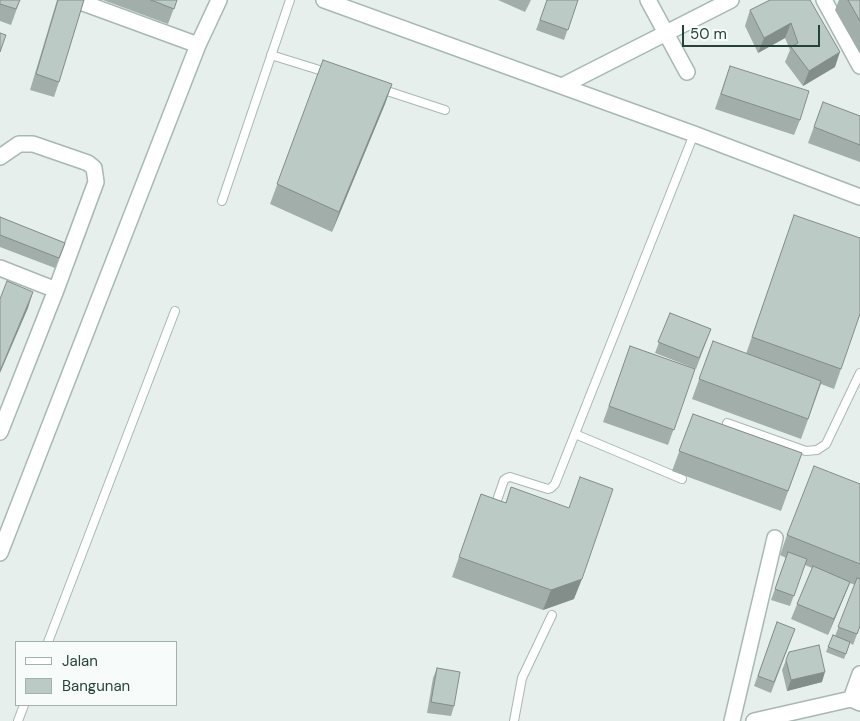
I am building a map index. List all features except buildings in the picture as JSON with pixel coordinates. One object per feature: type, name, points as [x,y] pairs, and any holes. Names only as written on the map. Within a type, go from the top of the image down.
[{"type":"street","points":[[75,0],[198,45]]},
{"type":"street","points":[[0,553],[198,45],[219,0]]},
{"type":"street","points":[[324,0],[860,196]]},
{"type":"street","points":[[648,0],[687,72]]},
{"type":"street","points":[[562,86],[731,0]]},
{"type":"street","points":[[824,0],[860,66]]},
{"type":"street","points":[[0,157],[19,144],[26,143],[88,163],[94,168],[96,182],[0,432]]},
{"type":"street","points":[[0,268],[56,290]]},
{"type":"street","points":[[732,721],[775,538]]},
{"type":"street","points":[[754,721],[855,701],[860,674]]},
{"type":"lane","points":[[222,200],[290,0]]},
{"type":"lane","points":[[271,55],[335,75]]},
{"type":"lane","points":[[372,87],[445,110]]},
{"type":"lane","points":[[493,512],[504,480],[507,478],[544,488],[554,486],[694,134]]},
{"type":"lane","points":[[48,641],[175,311]]},
{"type":"lane","points":[[727,423],[806,451],[817,450],[826,444],[860,373]]},
{"type":"lane","points":[[575,434],[682,479]]},
{"type":"lane","points":[[514,721],[522,678],[552,615]]},
{"type":"lane","points":[[18,721],[24,706]]}]
